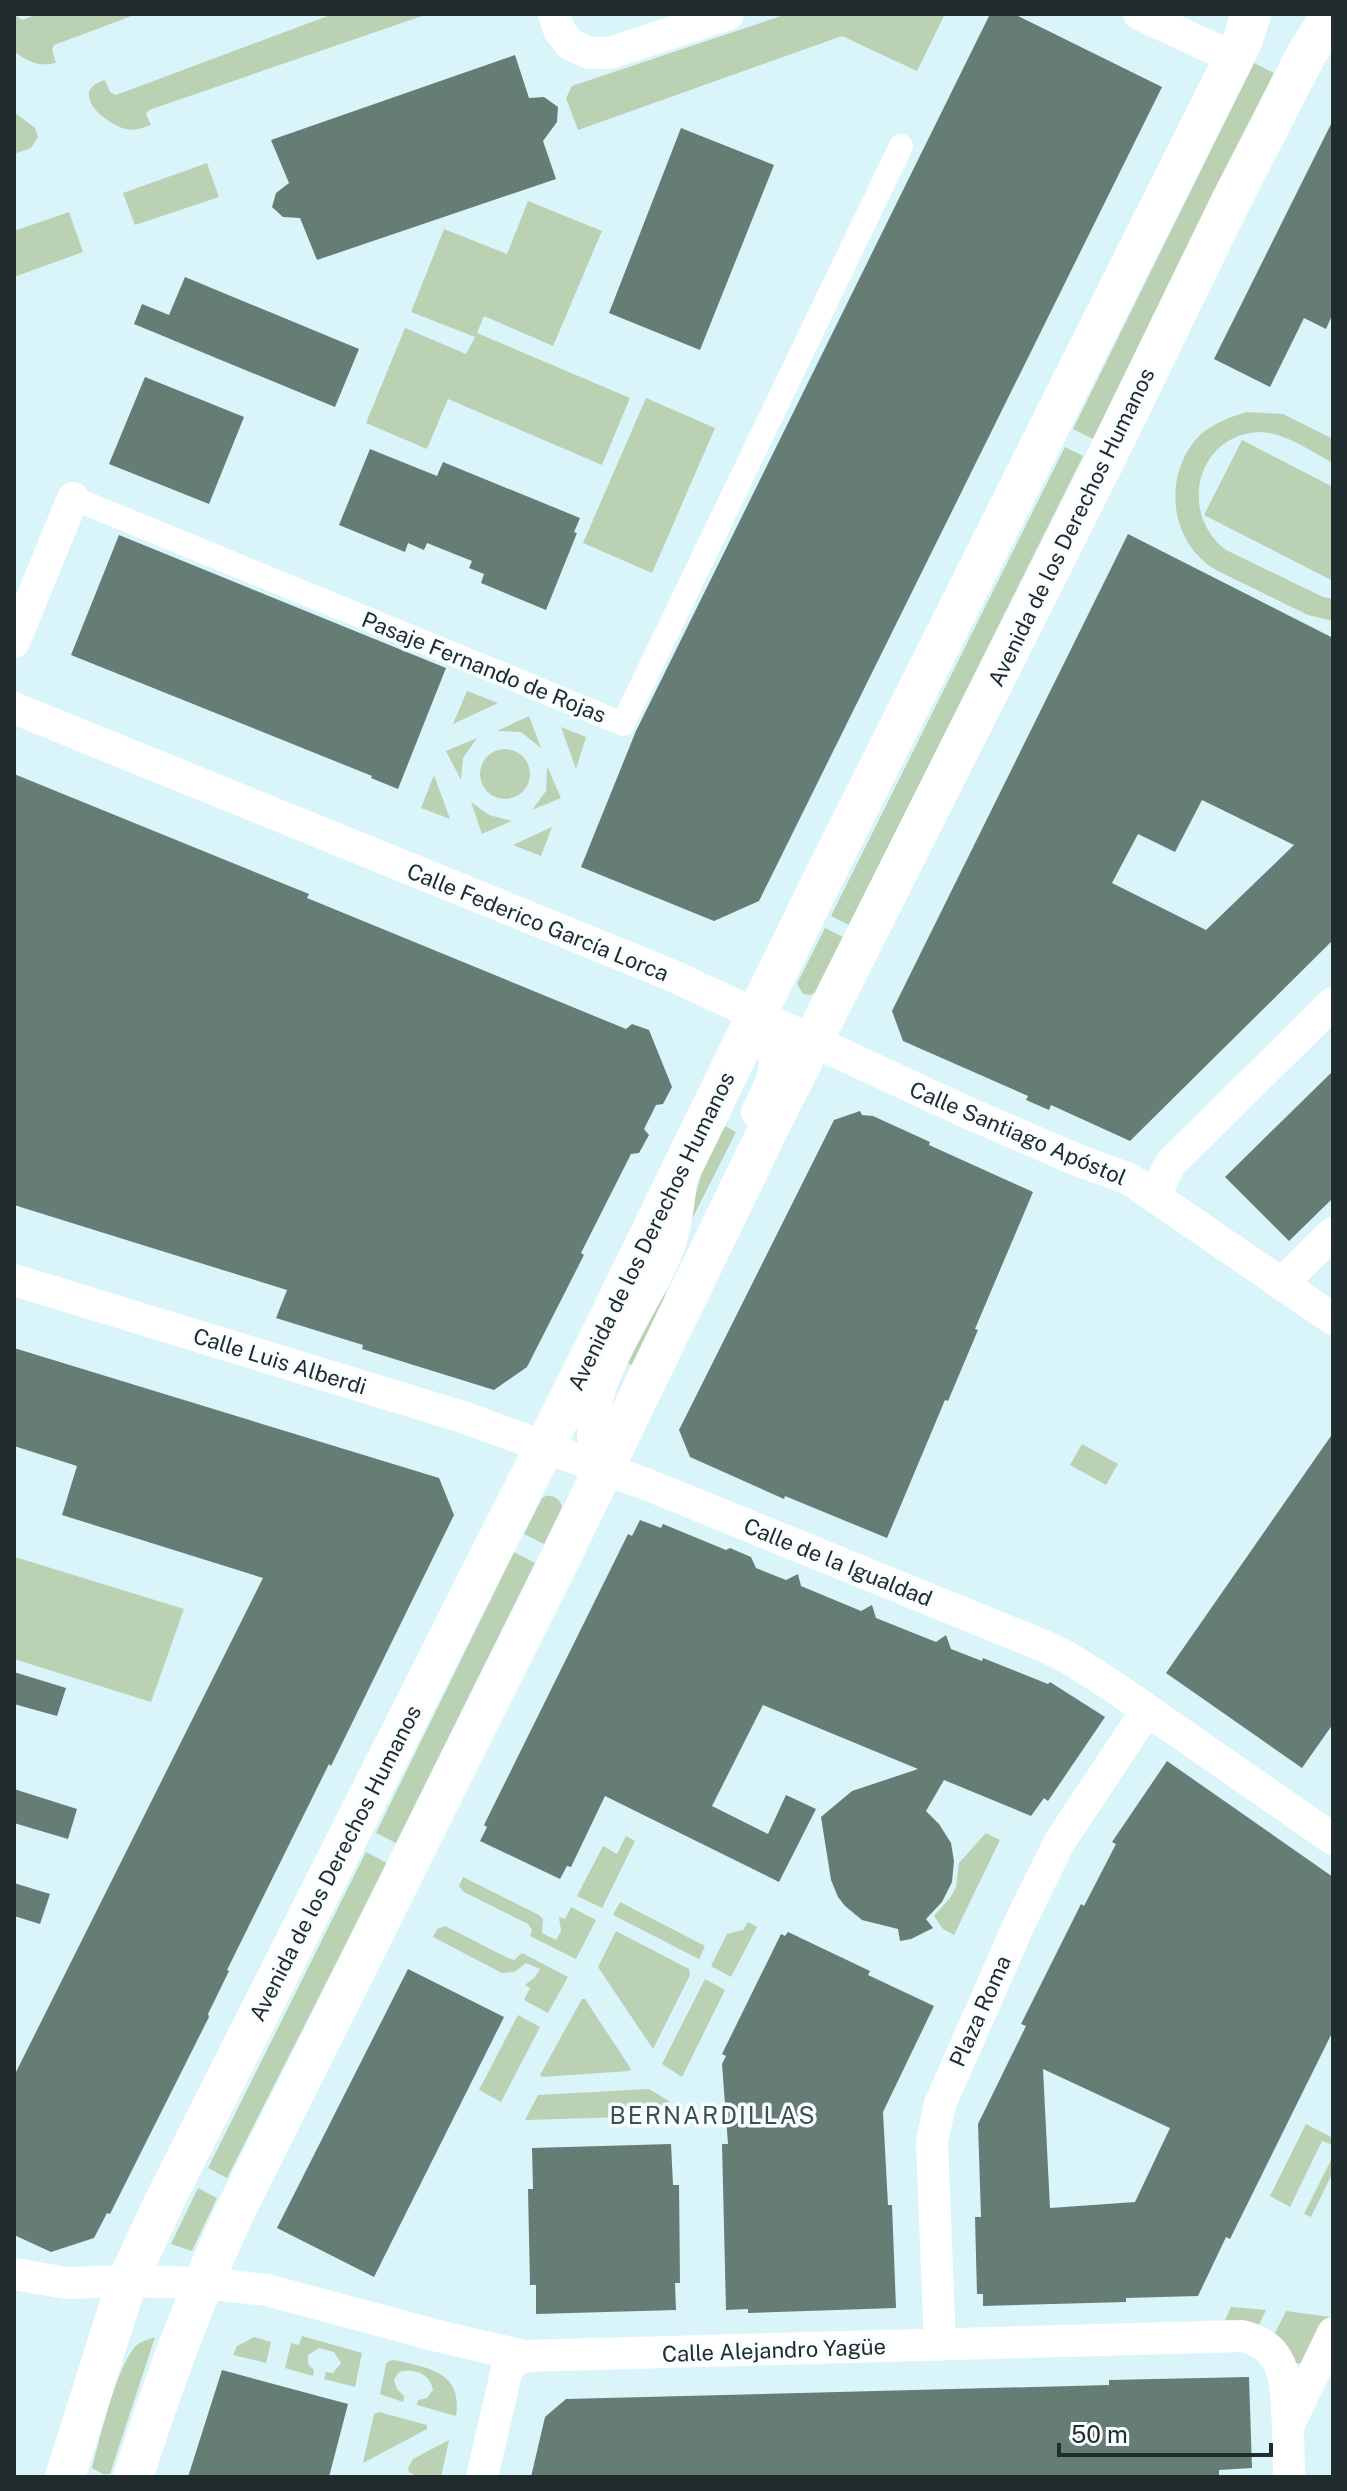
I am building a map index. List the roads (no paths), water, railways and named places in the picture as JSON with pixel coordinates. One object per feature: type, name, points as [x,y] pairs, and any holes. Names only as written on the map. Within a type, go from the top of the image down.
[{"type":"street","points":[[554,14],[559,30],[570,44],[589,53],[610,53],[728,14]]},
{"type":"street","points":[[1139,14],[1234,58]]},
{"type":"street","name":"Avenida de los Derechos Humanos","points":[[65,2477],[127,2281],[181,2166],[363,1810],[682,1169],[811,903],[1234,58],[1251,14]]},
{"type":"street","name":"Avenida de los Derechos Humanos","points":[[133,2477],[176,2348],[202,2283],[605,1468],[676,1317],[1107,456],[1231,201],[1306,55],[1332,14]]},
{"type":"street","name":"Pasaje Fernando de Rojas","points":[[14,642],[73,498],[623,724],[901,146]]},
{"type":"street","name":"Calle Federico García Lorca","points":[[14,708],[671,975],[757,1015]]},
{"type":"street","points":[[1157,1198],[1171,1163],[1333,1003]]},
{"type":"street","points":[[757,1015],[813,1042]]},
{"type":"street","points":[[676,1317],[678,1287],[685,1257],[771,1083],[776,1067],[774,1049],[757,1015]]},
{"type":"street","name":"Calle Santiago Apóstol","points":[[813,1042],[1075,1159],[1129,1179],[1333,1319]]},
{"type":"street","points":[[605,1468],[596,1451],[593,1433],[598,1397],[671,1242],[682,1169]]},
{"type":"street","points":[[1281,1284],[1333,1233]]},
{"type":"street","name":"Calle Luis Alberdi","points":[[14,1280],[451,1413],[544,1446]]},
{"type":"street","points":[[544,1446],[605,1468]]},
{"type":"street","name":"Calle de la Igualdad","points":[[605,1468],[1067,1657],[1333,1839]]},
{"type":"street","name":"Plaza Roma","points":[[940,2345],[932,2142],[937,2114],[973,2024],[1060,1841],[1147,1710]]},
{"type":"street","points":[[14,2274],[67,2283],[202,2283]]},
{"type":"street","name":"Calle Alejandro Yagüe","points":[[202,2283],[267,2290],[524,2356],[1242,2336],[1255,2339],[1265,2346],[1280,2364],[1284,2373],[1288,2426]]},
{"type":"street","points":[[1289,2477],[1288,2426],[1333,2333]]},
{"type":"street","points":[[482,2477],[507,2369],[524,2356]]},
{"type":"district","name":"BERNARDILLAS","points":[[713,2116]]}]
